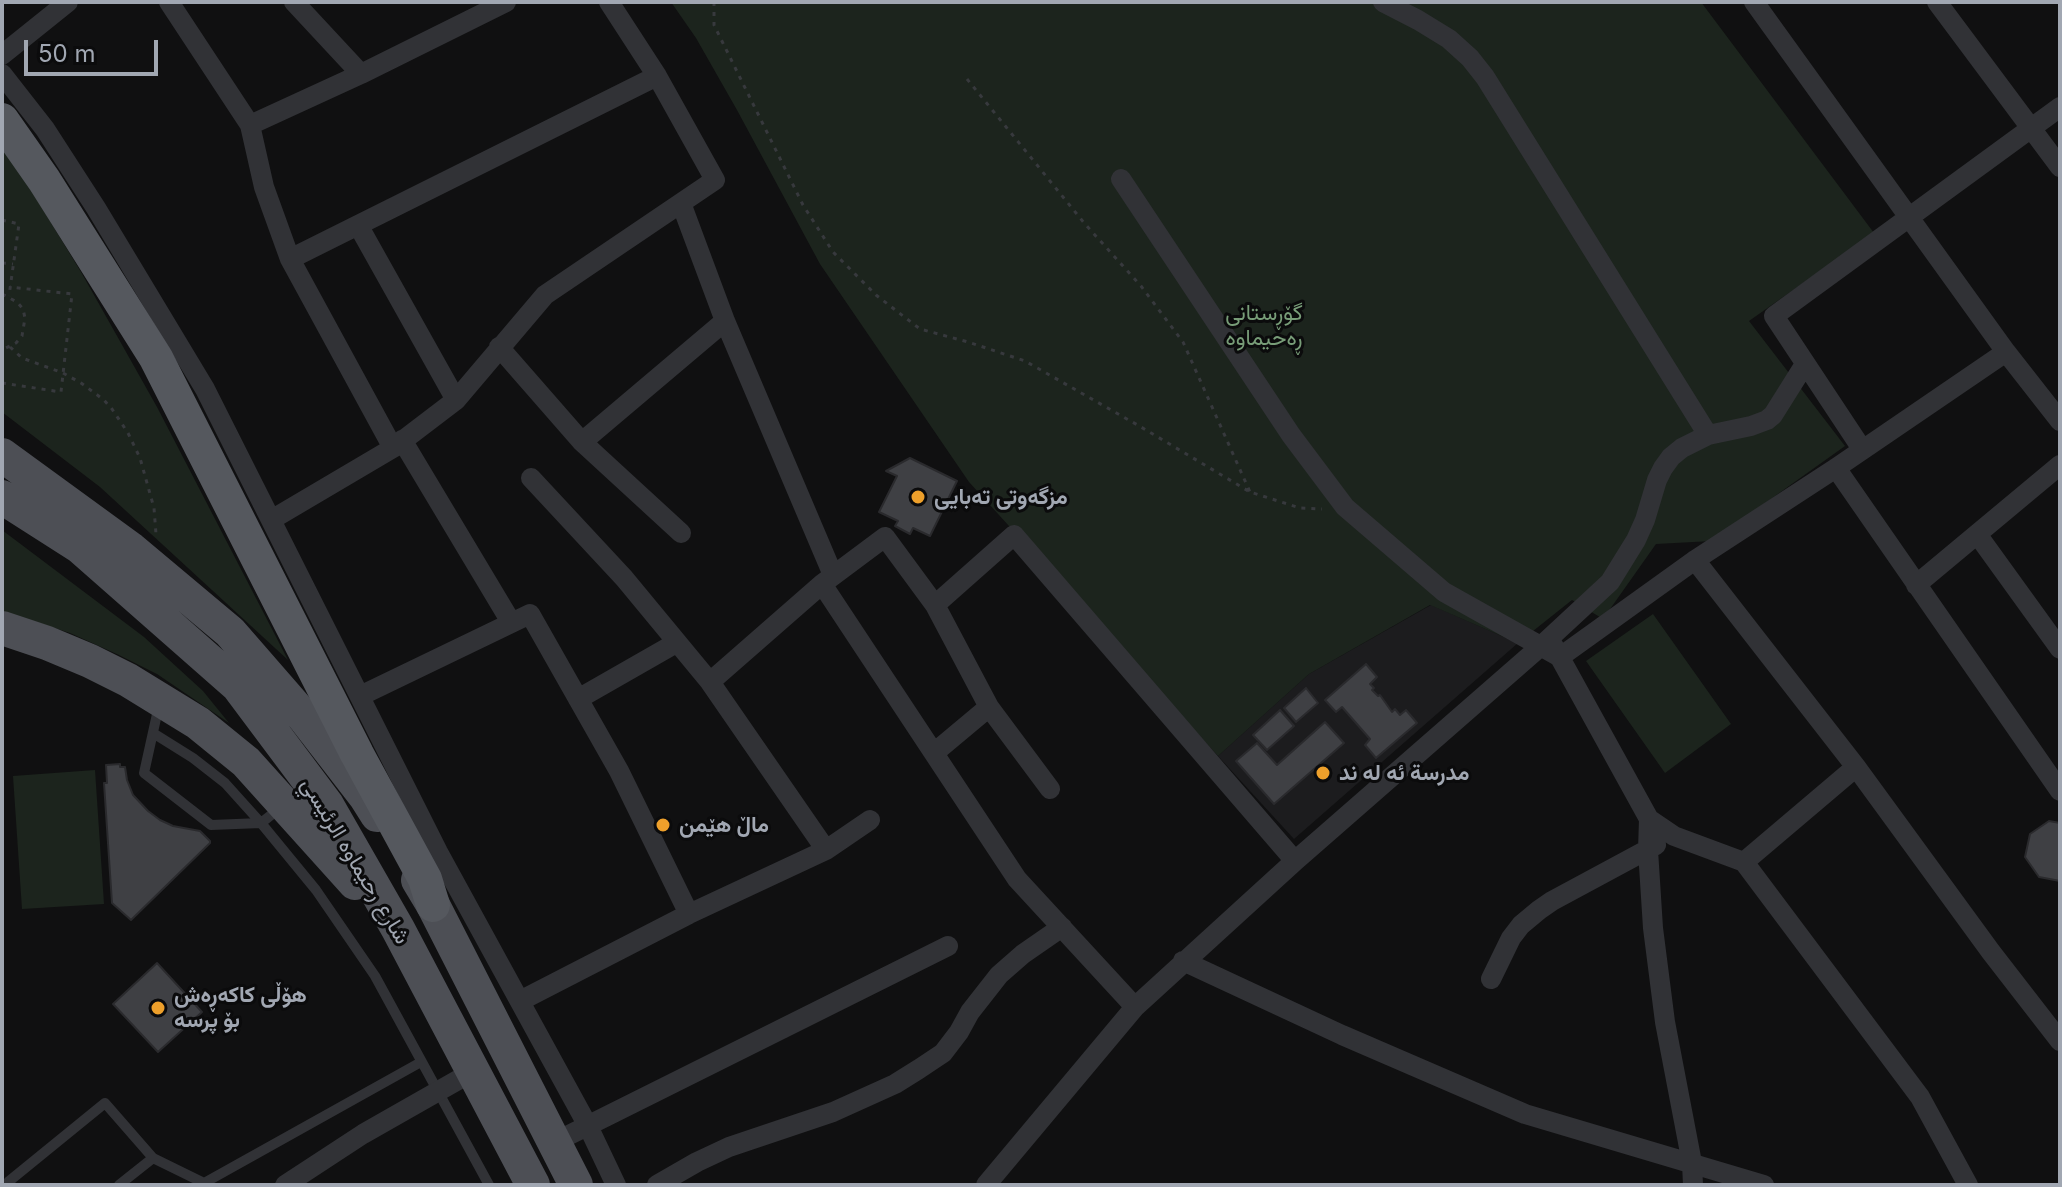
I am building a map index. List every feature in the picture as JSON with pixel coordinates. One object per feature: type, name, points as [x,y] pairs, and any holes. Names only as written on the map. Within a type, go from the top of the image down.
[{"type":"highway","points":[[2,120],[44,180],[156,358],[357,754],[425,879],[433,905]]},
{"type":"main road","name":"شارع رحيماوه الرئيسي","points":[[2,455],[131,549],[230,632],[304,717],[365,796],[433,905],[576,1185]]},
{"type":"main road","name":"شارع رحيماوه الرئيسي","points":[[2,497],[80,547],[238,686],[327,805],[398,929],[533,1185]]},
{"type":"main road","points":[[2,628],[90,661],[161,699],[223,742],[246,762],[273,814],[398,929]]},
{"type":"street","points":[[2,55],[68,2]]},
{"type":"street","points":[[169,2],[250,125],[264,187],[290,259],[398,444],[511,622]]},
{"type":"street","points":[[294,2],[361,74]]},
{"type":"street","points":[[250,125],[506,2]]},
{"type":"street","points":[[271,520],[398,444],[456,400],[545,295],[715,180],[657,76],[609,2]]},
{"type":"street","points":[[1383,2],[1449,39],[1478,67],[1708,435]]},
{"type":"street","points":[[1754,2],[2006,352],[2060,421]]},
{"type":"street","points":[[1937,2],[2060,167]]},
{"type":"street","points":[[2,74],[45,129],[205,389],[438,852],[588,1126],[616,1185]]},
{"type":"street","points":[[290,259],[657,76]]},
{"type":"street","points":[[1862,449],[1774,316],[2060,107]]},
{"type":"street","points":[[1121,179],[1291,435],[1345,507],[1444,592],[1545,642],[1560,657],[1649,819],[1674,836],[1744,862],[1920,1097],[1968,1185]]},
{"type":"street","points":[[681,203],[828,580],[934,753],[1017,879],[1135,1007]]},
{"type":"street","points":[[358,225],[456,400]]},
{"type":"street","points":[[582,442],[725,321]]},
{"type":"street","points":[[499,347],[582,442],[681,533]]},
{"type":"street","points":[[1560,657],[1695,560],[2006,352]]},
{"type":"street","points":[[986,1185],[1135,1007],[1610,582],[1627,558],[1645,520],[1663,468],[1682,448],[1708,435],[1767,420],[1805,364]]},
{"type":"street","points":[[1916,585],[2060,465]]},
{"type":"street","points":[[1836,468],[2060,791]]},
{"type":"street","points":[[531,478],[624,578],[710,682],[826,850]]},
{"type":"street","points":[[1977,534],[2060,649]]},
{"type":"street","points":[[935,605],[1014,535],[1295,861]]},
{"type":"street","points":[[710,682],[828,580],[885,537],[935,605],[989,707],[1050,789]]},
{"type":"street","points":[[1695,560],[1856,767],[2060,1041]]},
{"type":"street","points":[[360,696],[530,614],[619,771],[689,914]]},
{"type":"street","points":[[578,699],[676,643]]},
{"type":"street","points":[[934,753],[989,707]]},
{"type":"street","points":[[1744,862],[1856,767]]},
{"type":"street","points":[[1649,819],[1653,928],[1665,1022],[1692,1163],[1693,1185]]},
{"type":"street","points":[[520,1001],[689,914],[826,850],[870,820]]},
{"type":"street","points":[[1491,979],[1502,954],[1521,925],[1552,901],[1674,836]]},
{"type":"street","points":[[657,1185],[729,1147],[833,1112],[895,1084],[919,1069],[943,1053],[999,975],[1062,927]]},
{"type":"street","points":[[553,1143],[948,946]]},
{"type":"street","points":[[1183,961],[1342,1035],[1525,1114],[1764,1185]]},
{"type":"street","points":[[285,1185],[363,1134],[472,1072]]},
{"type":"lane","points":[[161,699],[144,773],[211,825],[273,814]]},
{"type":"lane","points":[[153,733],[273,814],[316,890],[363,958],[489,1185]]},
{"type":"lane","points":[[11,1185],[8,1182],[105,1103],[153,1158],[204,1183],[421,1062]]},
{"type":"lane","points":[[119,1185],[153,1158]]},
{"type":"path","points":[[714,2],[714,25],[803,205],[833,252],[876,295],[920,329],[1025,361],[1250,492],[1300,508],[1345,507]]},
{"type":"path","points":[[967,79],[1085,224],[1141,286],[1183,342],[1250,492]]},
{"type":"path","points":[[2,220],[19,224],[9,296]]},
{"type":"path","points":[[2,263],[13,264]]},
{"type":"path","points":[[2,383],[61,392],[72,294],[10,287]]},
{"type":"path","points":[[2,294],[9,296],[23,309],[25,318],[22,336],[2,350]]},
{"type":"path","points":[[10,347],[22,358],[63,373],[104,400],[128,433],[140,458],[153,501],[155,539]]},
{"type":"shaded area","points":[[1431,605],[1518,643],[1294,839],[1218,756],[1309,674]]},
{"type":"green space","name":"گۆڕستانی ڕەحیماوە","points":[[671,2],[1701,2],[1874,233],[1749,321],[1845,446],[1712,541],[1656,544],[1603,619],[1572,600],[1518,643],[1430,605],[1309,674],[1218,756],[969,482],[820,264],[737,110],[696,38]]},
{"type":"green space","points":[[2,147],[81,272],[157,407],[288,660],[100,487],[2,412]]},
{"type":"green space","points":[[2,530],[144,637],[203,691],[229,723],[157,674],[119,655],[70,633],[2,611]]},
{"type":"green space","points":[[1653,614],[1731,724],[1665,773],[1586,661]]},
{"type":"green space","points":[[95,770],[104,904],[22,909],[13,776]]},
{"type":"building","name":"مزگەوتی تەبایی","points":[[910,458],[957,481],[930,536],[913,528],[910,534],[895,526],[898,521],[879,512],[897,476],[886,471]]},
{"type":"building","points":[[1366,664],[1377,677],[1370,684],[1374,688],[1372,690],[1380,695],[1392,712],[1395,709],[1400,715],[1406,710],[1417,723],[1376,758],[1365,745],[1370,739],[1342,707],[1336,712],[1325,700]]},
{"type":"building","points":[[1306,688],[1318,703],[1296,722],[1284,708]]},
{"type":"building","points":[[1280,710],[1294,726],[1267,750],[1253,735]]},
{"type":"building","points":[[1325,722],[1344,743],[1274,804],[1236,761],[1257,743],[1277,765]]},
{"type":"building","points":[[120,764],[120,767],[125,767],[133,795],[148,811],[173,826],[200,831],[210,841],[131,920],[112,903],[104,783],[107,783],[106,765]]},
{"type":"building","points":[[2049,821],[2060,823],[2060,881],[2039,877],[2025,857],[2030,834]]},
{"type":"building","name":"هۆڵی کاکەڕەش بۆ پرسە","points":[[157,963],[202,1012],[158,1052],[113,1004]]},
{"type":"place","name":"مزگەوتی تەبایی","points":[[918,497]]},
{"type":"place","name":"مدرسة ئه له ند","points":[[1323,773]]},
{"type":"place","name":"ماڵ هێمن","points":[[663,825]]},
{"type":"place","name":"هۆڵی کاکەڕەش بۆ پرسە","points":[[158,1008]]}]
